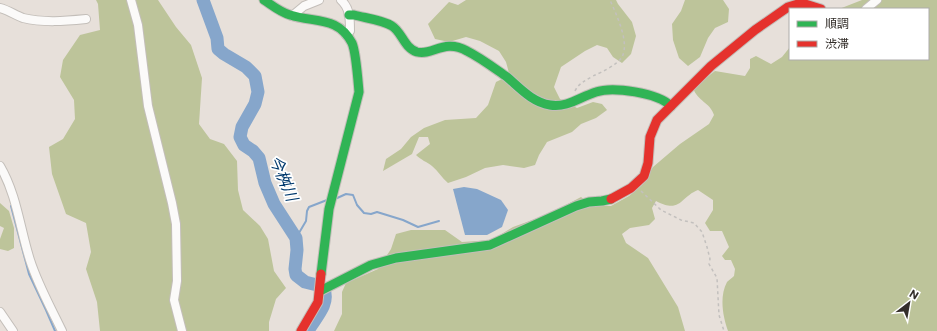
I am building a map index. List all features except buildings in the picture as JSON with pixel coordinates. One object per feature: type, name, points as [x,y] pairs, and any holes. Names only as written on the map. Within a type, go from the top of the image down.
[{"type":"street","points":[[131,0],[138,25],[148,106],[176,224],[177,281],[174,300],[182,331]]},
{"type":"street","points":[[264,0],[281,12],[292,16],[329,22],[340,28],[352,44],[358,78],[359,92],[329,209],[318,302],[301,331]]},
{"type":"street","points":[[292,16],[304,6],[319,0]]},
{"type":"street","points":[[340,0],[345,4],[349,15],[350,31],[346,35]]},
{"type":"street","points":[[867,8],[877,0]]},
{"type":"street","points":[[320,291],[372,265],[396,258],[490,245],[567,209],[595,201],[602,202],[611,199],[636,185],[647,171],[649,162],[649,140],[657,120],[712,65],[761,25],[785,9],[795,4],[804,4],[818,8]]},
{"type":"street","points":[[0,8],[9,10],[20,17],[34,21],[68,21],[86,19]]},
{"type":"street","points":[[349,15],[391,24],[396,28],[413,50],[418,52],[448,46],[459,47],[495,69],[528,96],[549,105],[559,106],[570,104],[586,95],[602,90],[613,89],[659,98],[672,106]]},
{"type":"street","points":[[0,166],[6,176],[12,194],[30,261],[62,331]]},
{"type":"street","points":[[0,312],[13,331]]},
{"type":"path","points":[[570,104],[578,85],[610,67],[622,57],[625,43],[619,22],[610,0]]},
{"type":"path","points":[[636,185],[661,210],[681,220],[694,223],[702,232],[709,253],[709,264],[717,278],[719,288],[717,300],[719,315],[724,331]]},
{"type":"green space","points":[[96,0],[158,0],[176,27],[191,45],[202,78],[199,124],[210,139],[224,144],[237,161],[238,190],[243,210],[260,226],[268,239],[274,271],[286,288],[276,299],[269,322],[269,331],[100,331],[97,302],[86,269],[91,252],[86,223],[66,214],[52,174],[49,147],[63,139],[75,119],[74,100],[60,77],[63,60],[80,35],[100,30],[98,4]]},
{"type":"green space","points":[[466,0],[616,0],[632,22],[636,36],[631,54],[622,63],[613,57],[607,48],[597,45],[561,67],[554,87],[560,99],[577,108],[593,102],[602,104],[607,110],[596,118],[581,124],[572,132],[547,142],[535,165],[524,168],[503,165],[485,168],[466,177],[448,183],[432,166],[416,155],[430,144],[428,137],[419,137],[412,154],[383,171],[386,159],[401,149],[411,137],[424,128],[445,120],[476,118],[488,105],[496,82],[504,78],[509,73],[506,62],[499,51],[480,41],[466,37],[449,42],[435,39],[428,24],[449,2],[458,5]]},
{"type":"green space","points":[[685,0],[723,0],[729,9],[728,22],[715,28],[708,38],[700,57],[688,66],[679,58],[673,40],[672,24],[681,11]]},
{"type":"green space","points":[[862,0],[937,0],[937,331],[728,331],[723,313],[722,300],[727,282],[734,276],[735,269],[731,260],[725,260],[722,256],[729,247],[722,231],[710,231],[705,223],[713,210],[713,200],[698,190],[676,205],[664,205],[656,201],[652,208],[655,219],[649,225],[630,228],[622,234],[626,243],[648,258],[678,307],[685,331],[334,331],[342,314],[342,292],[346,283],[378,269],[391,249],[396,234],[411,230],[445,230],[462,242],[492,240],[513,227],[549,214],[581,197],[592,205],[611,206],[629,196],[642,185],[653,167],[680,144],[709,124],[714,115],[710,107],[695,93],[693,88],[715,71],[745,76],[750,68],[750,59],[756,56],[771,64],[782,57],[789,48],[789,60],[929,60],[929,8],[842,8]]},
{"type":"green space","points":[[0,203],[9,211],[14,228],[14,248],[8,251],[0,249],[0,239],[4,228],[0,226]]},
{"type":"water","points":[[464,187],[477,189],[501,200],[508,210],[502,227],[487,235],[465,235],[453,189]]},
{"type":"waterway","name":"今桝川","points":[[203,0],[217,38],[218,49],[246,67],[255,76],[258,92],[255,104],[242,127],[240,137],[244,145],[253,151],[259,158],[265,183],[274,204],[296,238],[296,275],[305,282],[317,285]]},
{"type":"waterway","points":[[335,199],[346,194],[353,195],[357,205],[364,213],[371,214],[377,212],[403,220],[418,227],[439,221]]},
{"type":"waterway","points":[[296,238],[306,221],[309,207],[327,200]]},
{"type":"waterway","points":[[11,206],[29,274],[55,331]]},
{"type":"waterway","name":"今桝川","points":[[308,331],[325,301],[324,290]]},
{"type":"traffic: fast","points":[[264,0],[286,14],[333,24],[340,28],[352,43],[355,53],[359,92],[329,209],[321,274]]},
{"type":"traffic: fast","points":[[349,15],[374,19],[392,26],[406,44],[417,52],[423,53],[452,46],[459,47],[507,77],[532,98],[550,105],[556,106],[568,104],[590,94],[604,90],[624,90],[656,97],[665,101],[671,106]]},
{"type":"traffic: fast","points":[[320,291],[371,265],[396,258],[490,245],[576,206],[589,202],[611,199]]},
{"type":"traffic: jam","points":[[611,199],[631,188],[644,176],[648,163],[650,137],[657,120],[711,66],[755,30],[788,7],[798,4],[805,4],[818,8]]},
{"type":"traffic: jam","points":[[301,331],[318,302],[321,274]]}]
